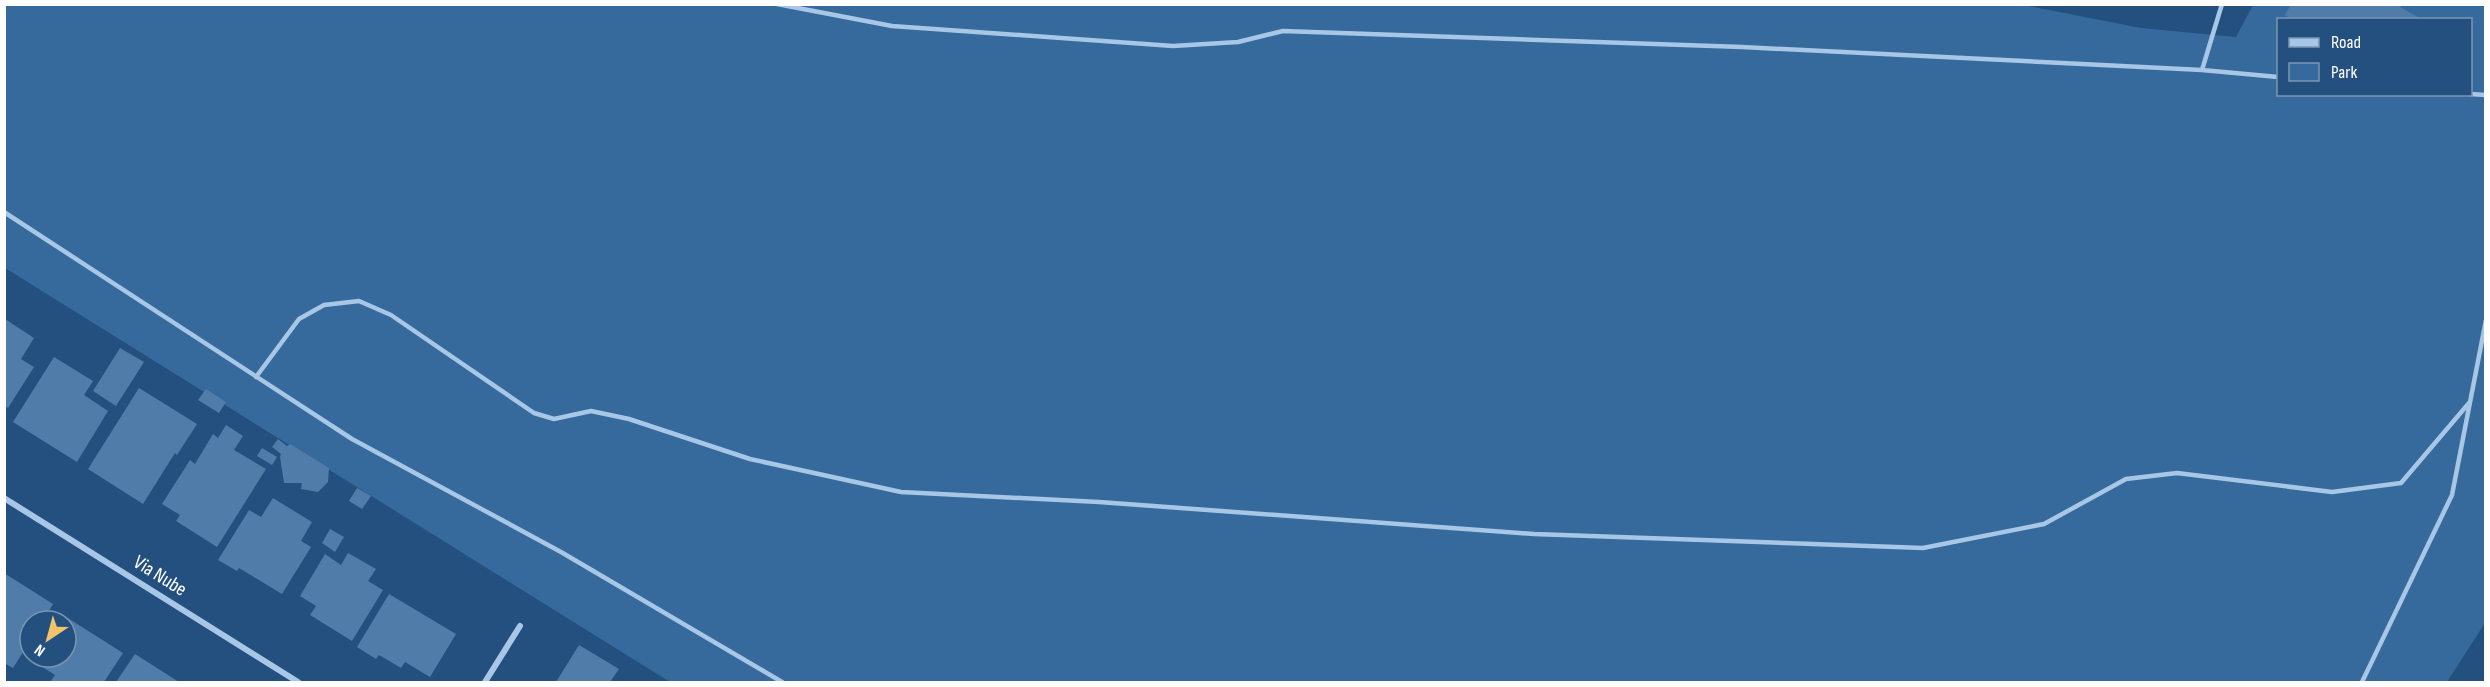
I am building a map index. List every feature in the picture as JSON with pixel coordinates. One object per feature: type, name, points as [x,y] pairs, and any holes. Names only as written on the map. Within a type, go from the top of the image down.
[{"type":"street","name":"Via Nube","points":[[4,498],[298,682]]},
{"type":"street","points":[[485,682],[520,626]]},
{"type":"lane","points":[[777,4],[892,26],[1173,46],[1238,42],[1283,31],[1742,47],[2202,70],[2277,77]]},
{"type":"lane","points":[[2202,70],[2222,4]]},
{"type":"lane","points":[[4,212],[352,439],[561,552],[783,682]]},
{"type":"lane","points":[[256,377],[299,319],[324,305],[359,301],[391,315],[534,413],[554,419],[591,411],[620,417],[750,459],[901,492],[1099,502],[1534,534],[1923,548],[2044,524],[2126,479],[2177,473],[2332,492],[2401,483],[2469,403]]},
{"type":"lane","points":[[2362,682],[2452,495],[2486,320]]},
{"type":"green space","points":[[2018,4],[2141,28],[2236,37],[2253,5],[2485,5],[2485,623],[2447,682],[670,682],[5,268],[4,5]]},
{"type":"building","points":[[2291,4],[2401,4],[2400,7],[2419,18],[2290,18],[2285,15]]},
{"type":"building","points":[[5,319],[34,338],[21,359],[34,367],[8,408],[5,406]]},
{"type":"building","points":[[120,348],[144,362],[116,406],[93,391]]},
{"type":"building","points":[[54,357],[93,381],[84,395],[108,411],[77,462],[13,422]]},
{"type":"building","points":[[139,388],[197,424],[177,455],[175,453],[143,504],[88,469]]},
{"type":"building","points":[[206,389],[226,402],[219,413],[198,400]]},
{"type":"building","points":[[226,425],[243,436],[234,450],[266,469],[217,547],[176,521],[180,515],[162,504],[190,460],[195,464],[213,434],[218,438]]},
{"type":"building","points":[[278,439],[329,468],[328,482],[318,492],[301,489],[302,483],[284,483],[281,454],[272,447]]},
{"type":"building","points":[[262,448],[277,457],[272,465],[257,456]]},
{"type":"building","points":[[357,488],[371,496],[362,509],[349,501]]},
{"type":"building","points":[[273,498],[312,522],[301,541],[311,547],[282,594],[239,568],[237,571],[218,560],[249,510],[261,517]]},
{"type":"building","points":[[330,529],[344,537],[335,552],[322,543]]},
{"type":"building","points":[[348,553],[376,569],[368,581],[383,590],[352,641],[310,615],[316,606],[300,596],[325,554],[341,565]]},
{"type":"building","points":[[4,573],[53,604],[50,609],[18,609],[18,660],[13,668],[4,663]]},
{"type":"building","points":[[389,594],[456,634],[430,677],[405,662],[401,668],[379,655],[376,659],[357,647]]},
{"type":"building","points":[[78,624],[123,653],[104,682],[50,682],[55,675],[46,669],[78,669]]},
{"type":"building","points":[[579,645],[619,669],[610,682],[556,682]]},
{"type":"building","points":[[135,654],[179,682],[116,682]]}]
